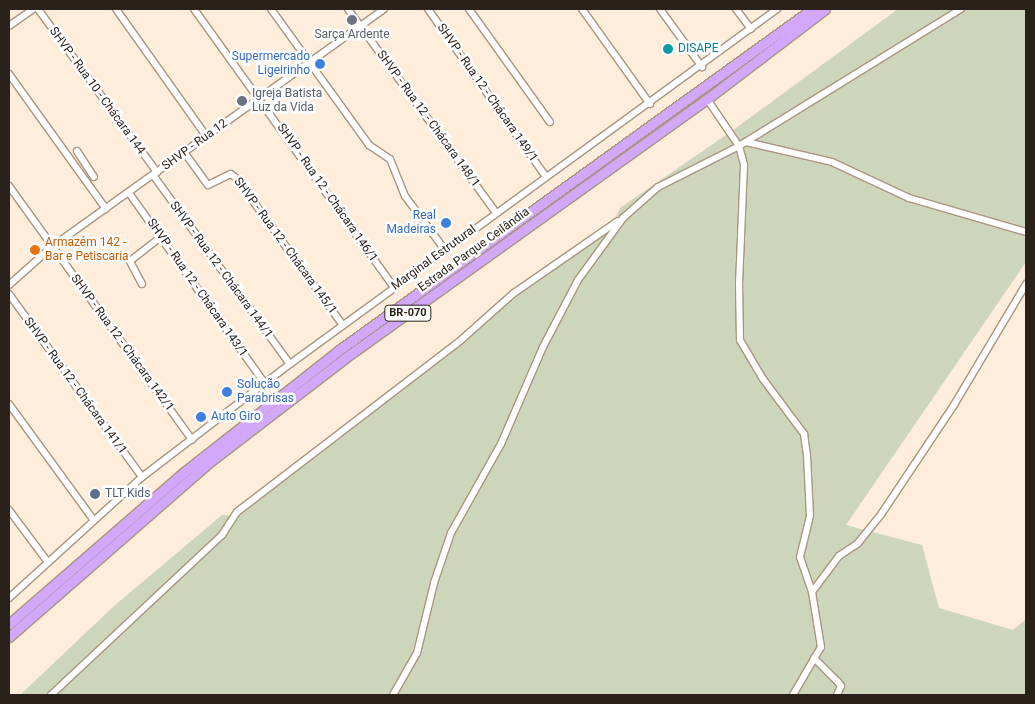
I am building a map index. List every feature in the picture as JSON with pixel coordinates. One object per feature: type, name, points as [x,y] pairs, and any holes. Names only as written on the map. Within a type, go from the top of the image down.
[{"type":"highway","name":"Estrada Parque Ceilândia","points":[[9,624],[184,472],[339,350],[812,9]]},
{"type":"highway","name":"Estrada Parque Ceilândia","points":[[9,637],[211,461],[329,370],[707,99],[825,9]]},
{"type":"street","points":[[9,26],[33,9]]},
{"type":"street","name":"SHVP - Rua 10 - Chácara 144","points":[[38,9],[155,174]]},
{"type":"street","points":[[116,9],[206,136]]},
{"type":"street","name":"SHVP - Rua 12 - Chácara 146/1","points":[[194,9],[394,287]]},
{"type":"street","points":[[271,9],[372,148],[390,159],[403,192],[444,250]]},
{"type":"street","name":"SHVP - Rua 12 - Chácara 148/1","points":[[348,9],[496,213]]},
{"type":"street","name":"SHVP - Rua 12","points":[[9,285],[53,246],[384,9]]},
{"type":"street","name":"SHVP - Rua 12 - Chácara 149/1","points":[[428,9],[546,177]]},
{"type":"street","points":[[469,9],[550,122]]},
{"type":"street","points":[[582,9],[650,104]]},
{"type":"street","points":[[660,9],[702,67]]},
{"type":"street","points":[[736,9],[751,29]]},
{"type":"street","name":"Marginal Estrutural","points":[[9,598],[93,519],[142,477],[342,324],[702,67],[777,9]]},
{"type":"street","points":[[51,695],[222,535],[238,512],[462,340],[514,293],[623,218],[658,187],[746,142],[961,9]]},
{"type":"street","points":[[9,74],[106,208]]},
{"type":"street","points":[[707,99],[739,146],[744,165],[739,283],[740,340],[763,380],[804,434],[810,516],[800,558],[812,592],[821,644],[793,695]]},
{"type":"street","points":[[746,142],[832,162],[909,198],[1026,232]]},
{"type":"street","name":"SHVP - Rua 12 - Chácara 145/1","points":[[184,152],[208,185],[229,174],[234,176],[342,324]]},
{"type":"street","points":[[72,161],[78,154],[94,177]]},
{"type":"street","name":"SHVP - Rua 12 - Chácara 144/1","points":[[155,174],[290,364]]},
{"type":"street","name":"SHVP - Rua 12 - Chácara 142/1","points":[[9,186],[192,440]]},
{"type":"street","name":"SHVP - Rua 12 - Chácara 143/1","points":[[129,193],[265,384]]},
{"type":"street","points":[[394,695],[417,653],[434,583],[451,533],[501,444],[544,347],[578,280],[623,218]]},
{"type":"street","points":[[142,284],[130,261],[161,237]]},
{"type":"street","points":[[812,592],[839,556],[858,543],[882,513],[954,405],[1026,284]]},
{"type":"street","name":"SHVP - Rua 12 - Chácara 141/1","points":[[9,294],[142,477]]},
{"type":"street","points":[[9,404],[93,519]]},
{"type":"street","points":[[9,510],[47,561]]},
{"type":"street","points":[[814,658],[841,686],[837,695]]},
{"type":"green space","points":[[898,9],[1026,9],[1026,262],[846,525],[922,545],[939,608],[1013,630],[1026,619],[1026,695],[20,695],[114,606],[222,515],[239,516],[348,427],[461,344],[501,306],[611,228],[620,208],[736,128]]},
{"type":"place","name":"Sarça Ardente","points":[[352,20]]},
{"type":"place","name":"DISAPE","points":[[668,49]]},
{"type":"place","name":"Supermercado Ligeirinho","points":[[320,64]]},
{"type":"place","name":"Igreja Batista Luz da Vida","points":[[242,101]]},
{"type":"place","name":"Real Madeiras","points":[[446,223]]},
{"type":"place","name":"Armazém 142 - Bar e Petiscaria","points":[[35,250]]},
{"type":"place","name":"Solução Parabrisas","points":[[227,392]]},
{"type":"place","name":"Auto Giro","points":[[201,417]]},
{"type":"place","name":"TLT Kids","points":[[95,494]]}]
